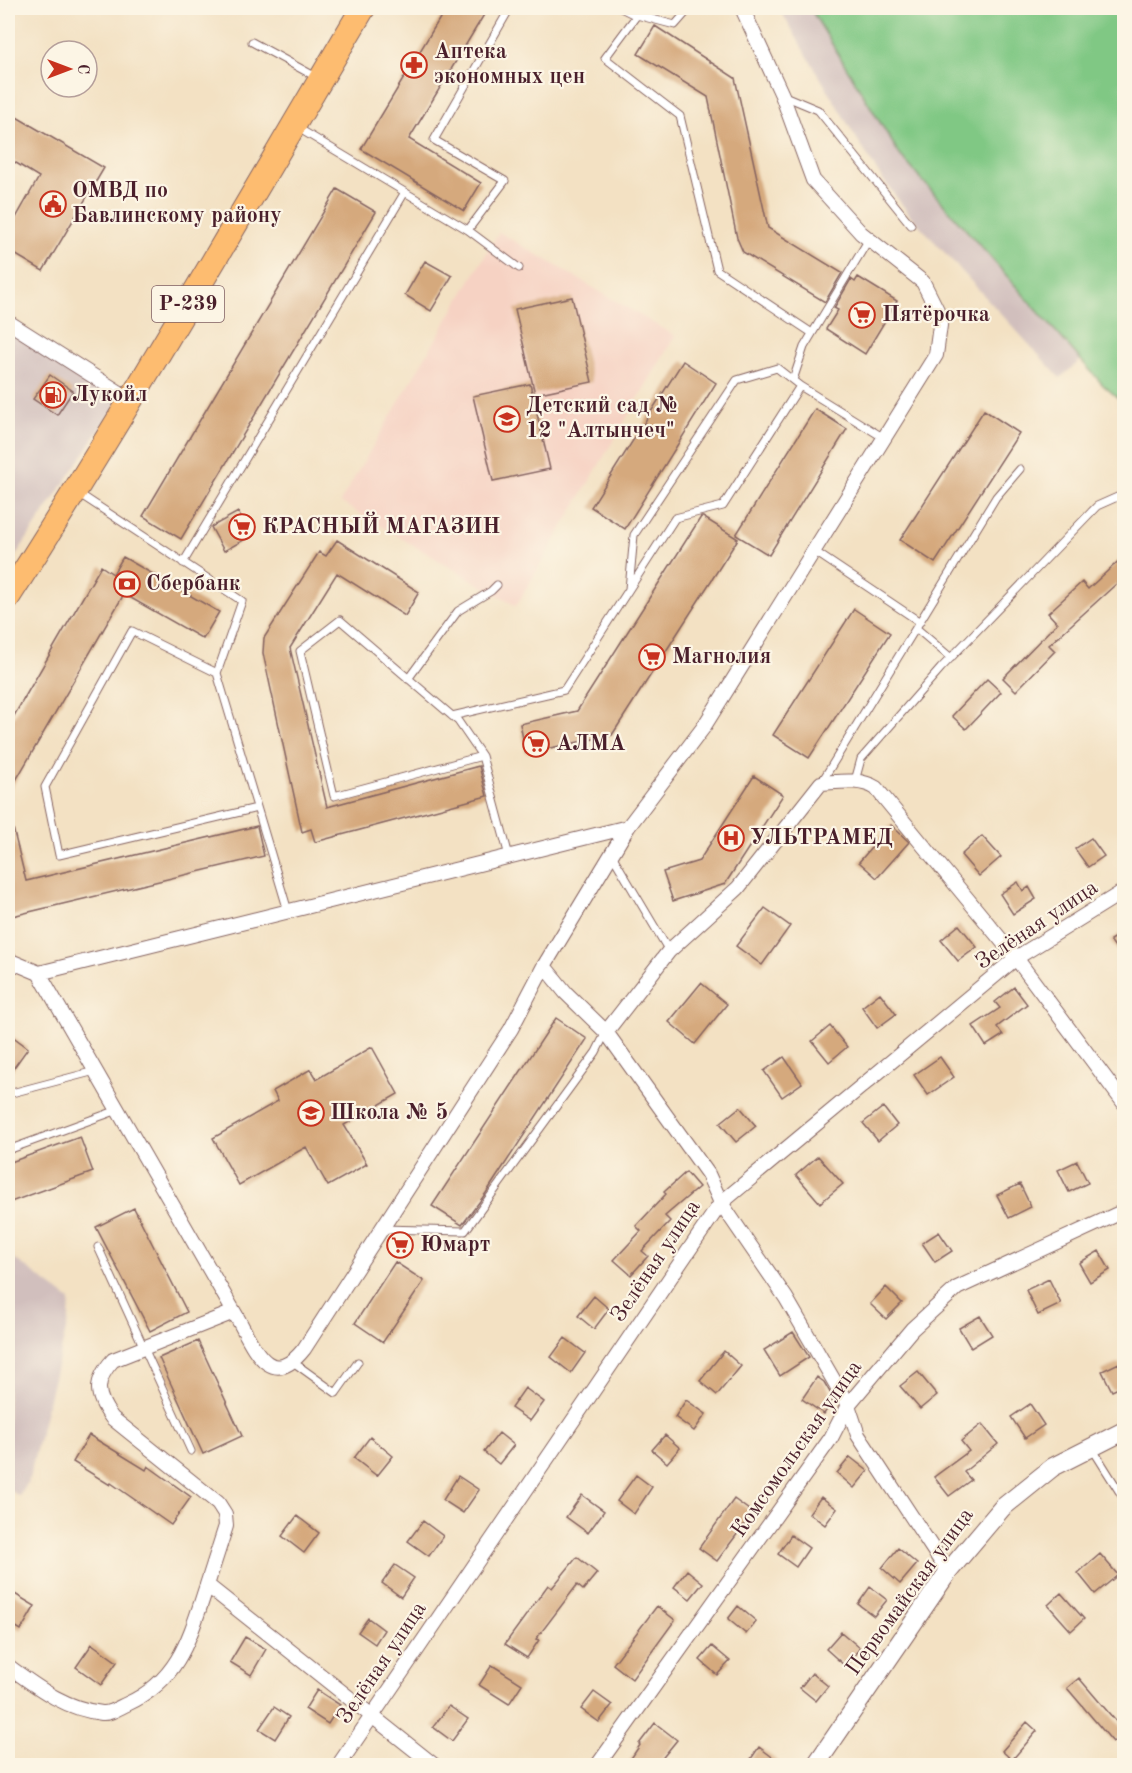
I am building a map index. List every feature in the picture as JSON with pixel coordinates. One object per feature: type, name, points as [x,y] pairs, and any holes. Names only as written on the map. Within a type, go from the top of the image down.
[{"type":"highway","name":"Р-239","points":[[8,597],[131,400],[363,8]]},
{"type":"street","points":[[39,973],[264,1362],[274,1367],[283,1367],[293,1362],[304,1349],[511,1029],[544,966],[628,827],[703,728],[936,355],[941,318],[923,282],[869,239],[813,180],[782,95],[742,8]]},
{"type":"street","points":[[8,322],[131,400]]},
{"type":"street","points":[[606,1032],[669,951],[738,888],[821,783],[855,782],[869,784],[876,788],[1016,958],[1125,1103]]},
{"type":"street","points":[[8,960],[39,973],[628,827]]},
{"type":"street","name":"Зелёная улица","points":[[338,1766],[722,1203],[1016,958],[1125,891]]},
{"type":"street","points":[[544,966],[566,993],[606,1032],[708,1174],[722,1203],[786,1298],[848,1405],[858,1435],[948,1572]]},
{"type":"street","name":"Комсомольская улица","points":[[597,1766],[831,1438],[848,1405],[912,1329],[957,1287],[1125,1211]]},
{"type":"street","points":[[8,1666],[54,1698],[83,1710],[105,1714],[132,1702],[167,1677],[186,1647],[226,1526],[225,1514],[218,1503],[112,1418],[102,1404],[98,1389],[102,1372],[113,1360],[234,1312]]},
{"type":"street","name":"Первомайская улица","points":[[815,1766],[948,1572],[1002,1508],[1053,1467],[1125,1431]]},
{"type":"street","points":[[207,1586],[435,1766]]},
{"type":"lane","points":[[468,230],[504,181],[434,140],[510,8]]},
{"type":"lane","points":[[621,8],[637,15],[675,25],[690,8]]},
{"type":"lane","points":[[637,15],[605,58],[680,116],[717,270],[812,333]]},
{"type":"lane","points":[[252,42],[320,80]]},
{"type":"lane","points":[[782,95],[818,110],[911,225]]},
{"type":"lane","points":[[293,125],[468,230],[519,268]]},
{"type":"lane","points":[[183,563],[405,192]]},
{"type":"lane","points":[[793,380],[804,346],[869,239]]},
{"type":"lane","points":[[628,590],[634,535],[737,380],[777,368],[800,386],[884,438]]},
{"type":"lane","points":[[452,716],[564,690],[675,518],[723,506],[800,386]]},
{"type":"lane","points":[[821,783],[996,497],[1020,469]]},
{"type":"lane","points":[[75,492],[242,601],[217,673],[288,911]]},
{"type":"lane","points":[[855,782],[861,759],[951,658],[1097,506],[1125,494]]},
{"type":"lane","points":[[814,551],[918,625],[951,658]]},
{"type":"lane","points":[[408,679],[458,611],[497,585]]},
{"type":"lane","points":[[482,756],[334,796],[300,651],[340,620],[458,721],[482,756],[509,856]]},
{"type":"lane","points":[[217,673],[132,631],[45,787],[59,855],[257,808]]},
{"type":"lane","points":[[612,854],[669,951]]},
{"type":"lane","points":[[381,1229],[465,1231],[596,1052],[606,1032]]},
{"type":"lane","points":[[8,1094],[96,1071]]},
{"type":"lane","points":[[8,1150],[118,1110]]},
{"type":"lane","points":[[98,1247],[191,1451]]},
{"type":"lane","points":[[293,1362],[336,1393],[358,1362]]},
{"type":"lane","points":[[1091,1448],[1125,1499]]},
{"type":"shaded area","points":[[779,8],[810,8],[900,155],[1081,360],[1060,378],[910,215],[879,174]]},
{"type":"shaded area","name":"Детский сад № 12 \"Алтынчеч\"","points":[[499,232],[675,336],[516,606],[340,502]]},
{"type":"shaded area","points":[[8,330],[121,398],[8,567]]},
{"type":"shaded area","points":[[8,1254],[70,1300],[69,1318],[28,1482],[19,1496],[8,1489]]},
{"type":"green space","points":[[810,8],[1124,8],[1124,403],[1103,385],[900,155]]},
{"type":"building","points":[[446,8],[488,8],[409,139],[481,183],[464,211],[361,149]]},
{"type":"building","points":[[655,26],[735,78],[768,228],[842,273],[825,302],[743,252],[737,238],[708,97],[638,54]]},
{"type":"building","name":"ОМВД по Бавлинскому району","points":[[8,112],[104,168],[43,271],[8,250],[8,232],[39,177],[8,158]]},
{"type":"building","points":[[337,189],[376,212],[181,539],[143,516]]},
{"type":"building","points":[[425,261],[452,276],[431,311],[405,295]]},
{"type":"building","points":[[858,277],[897,301],[865,354],[826,329],[838,310],[834,308],[851,279],[855,282]]},
{"type":"building","points":[[572,297],[592,382],[535,394],[515,309]]},
{"type":"building","points":[[683,361],[716,383],[625,529],[591,507]]},
{"type":"building","points":[[50,375],[73,391],[57,415],[33,399]]},
{"type":"building","points":[[530,384],[550,469],[493,481],[473,396]]},
{"type":"building","points":[[815,409],[847,429],[769,555],[736,535]]},
{"type":"building","points":[[984,410],[1019,433],[935,563],[900,540]]},
{"type":"building","points":[[238,512],[251,536],[224,551],[211,527]]},
{"type":"building","points":[[701,517],[738,539],[612,735],[526,753],[520,724],[577,711]]},
{"type":"building","points":[[337,540],[419,592],[405,616],[337,573],[290,648],[327,807],[479,766],[487,796],[315,842],[311,829],[302,832],[263,653],[264,638],[319,552],[326,556]]},
{"type":"building","points":[[1125,555],[1125,576],[1049,645],[1055,651],[1016,691],[1003,678],[1057,623],[1048,613],[1082,582],[1088,589]]},
{"type":"building","points":[[123,557],[219,612],[203,639],[124,594],[8,794],[8,726],[101,566],[113,574]]},
{"type":"building","points":[[854,609],[890,633],[809,758],[773,735]]},
{"type":"building","points":[[987,679],[1001,692],[966,729],[952,716]]},
{"type":"building","points":[[754,776],[783,795],[725,884],[673,901],[663,872],[699,861]]},
{"type":"building","points":[[12,824],[26,881],[257,826],[264,856],[8,917],[8,825]]},
{"type":"building","points":[[891,825],[909,842],[877,878],[859,862]]},
{"type":"building","points":[[982,836],[1001,857],[979,876],[961,855]]},
{"type":"building","points":[[1091,838],[1104,856],[1088,867],[1075,849]]},
{"type":"building","points":[[1018,882],[1023,891],[1029,887],[1036,899],[1013,914],[1000,894]]},
{"type":"building","points":[[765,908],[790,926],[762,965],[736,946]]},
{"type":"building","points":[[959,925],[977,947],[958,961],[941,940]]},
{"type":"building","points":[[1125,931],[1125,961],[1110,940]]},
{"type":"building","points":[[701,983],[727,1004],[695,1044],[669,1022]]},
{"type":"building","points":[[1014,987],[1027,1004],[997,1027],[1003,1035],[986,1046],[973,1026],[1000,1008],[995,1002]]},
{"type":"building","points":[[880,993],[896,1014],[877,1028],[862,1007]]},
{"type":"building","points":[[556,1018],[587,1039],[486,1193],[462,1225],[432,1206]]},
{"type":"building","points":[[830,1026],[847,1047],[829,1062],[812,1041]]},
{"type":"building","points":[[8,1033],[28,1048],[8,1076]]},
{"type":"building","name":"Школа № 5","points":[[372,1047],[398,1094],[344,1125],[367,1164],[328,1186],[306,1147],[239,1185],[213,1138],[278,1101],[273,1091],[311,1069],[317,1079]]},
{"type":"building","points":[[784,1057],[802,1083],[782,1097],[764,1071]]},
{"type":"building","points":[[940,1057],[954,1077],[928,1095],[914,1075]]},
{"type":"building","points":[[740,1107],[756,1126],[736,1142],[720,1123]]},
{"type":"building","points":[[883,1107],[897,1125],[878,1141],[863,1123]]},
{"type":"building","points":[[80,1137],[93,1172],[8,1203],[8,1163]]},
{"type":"building","points":[[818,1156],[843,1184],[820,1203],[796,1175]]},
{"type":"building","points":[[1077,1161],[1088,1183],[1069,1192],[1058,1170]]},
{"type":"building","points":[[686,1172],[699,1187],[665,1216],[670,1221],[642,1251],[648,1256],[631,1275],[614,1260],[641,1231],[636,1226],[666,1194],[664,1192]]},
{"type":"building","points":[[1020,1184],[1031,1207],[1009,1218],[997,1195]]},
{"type":"building","points":[[134,1208],[187,1312],[150,1331],[96,1227]]},
{"type":"building","points":[[939,1232],[952,1251],[935,1262],[922,1243]]},
{"type":"building","points":[[1099,1251],[1110,1270],[1090,1282],[1079,1263]]},
{"type":"building","points":[[395,1262],[424,1281],[383,1342],[355,1323]]},
{"type":"building","points":[[1049,1279],[1061,1304],[1038,1315],[1026,1290]]},
{"type":"building","points":[[886,1287],[902,1303],[886,1319],[870,1304]]},
{"type":"building","points":[[594,1296],[609,1309],[594,1329],[578,1316]]},
{"type":"building","points":[[980,1316],[992,1335],[971,1348],[959,1328]]},
{"type":"building","points":[[793,1332],[809,1357],[780,1376],[764,1350]]},
{"type":"building","points":[[565,1338],[585,1353],[571,1373],[551,1357]]},
{"type":"building","points":[[198,1341],[242,1436],[203,1454],[159,1358]]},
{"type":"building","points":[[724,1351],[741,1366],[717,1395],[700,1381]]},
{"type":"building","points":[[1119,1363],[1125,1374],[1125,1385],[1112,1391],[1102,1371]]},
{"type":"building","points":[[918,1372],[937,1395],[920,1409],[900,1386]]},
{"type":"building","points":[[817,1377],[824,1382],[834,1399],[824,1414],[802,1399]]},
{"type":"building","points":[[525,1388],[544,1402],[530,1421],[511,1408]]},
{"type":"building","points":[[686,1400],[706,1414],[694,1431],[675,1417]]},
{"type":"building","points":[[1030,1404],[1044,1425],[1025,1438],[1011,1417]]},
{"type":"building","points":[[982,1424],[998,1444],[964,1472],[971,1480],[949,1496],[934,1477],[969,1451],[961,1441]]},
{"type":"building","points":[[499,1433],[514,1445],[499,1464],[484,1452]]},
{"type":"building","points":[[89,1435],[146,1470],[148,1466],[191,1497],[171,1525],[111,1483],[110,1485],[73,1462]]},
{"type":"building","points":[[665,1435],[680,1448],[667,1463],[652,1450]]},
{"type":"building","points":[[370,1437],[393,1456],[377,1476],[354,1458]]},
{"type":"building","points":[[850,1457],[868,1471],[854,1488],[837,1473]]},
{"type":"building","points":[[636,1475],[652,1487],[634,1514],[617,1501]]},
{"type":"building","points":[[458,1476],[479,1490],[463,1513],[443,1500]]},
{"type":"building","points":[[582,1495],[604,1511],[588,1533],[566,1517]]},
{"type":"building","points":[[821,1497],[837,1509],[825,1525],[809,1513]]},
{"type":"building","points":[[734,1499],[753,1513],[717,1561],[699,1548]]},
{"type":"building","points":[[297,1516],[319,1533],[304,1553],[282,1536]]},
{"type":"building","points":[[423,1521],[443,1536],[429,1556],[408,1541]]},
{"type":"building","points":[[791,1535],[809,1548],[796,1567],[778,1554]]},
{"type":"building","points":[[898,1548],[917,1564],[900,1584],[882,1568]]},
{"type":"building","points":[[1100,1554],[1118,1575],[1095,1594],[1078,1573]]},
{"type":"building","points":[[577,1557],[597,1573],[583,1590],[577,1585],[536,1639],[539,1640],[527,1658],[505,1644],[548,1585],[552,1588]]},
{"type":"building","points":[[395,1565],[414,1578],[401,1597],[382,1583]]},
{"type":"building","points":[[687,1570],[703,1583],[690,1599],[674,1587]]},
{"type":"building","points":[[870,1587],[887,1600],[874,1616],[858,1604]]},
{"type":"building","points":[[8,1590],[35,1606],[21,1630],[8,1622]]},
{"type":"building","points":[[1061,1593],[1084,1619],[1071,1631],[1048,1605]]},
{"type":"building","points":[[657,1606],[675,1620],[632,1679],[613,1664]]},
{"type":"building","points":[[738,1606],[756,1621],[746,1634],[728,1619]]},
{"type":"building","points":[[368,1618],[384,1630],[375,1644],[358,1632]]},
{"type":"building","points":[[841,1632],[860,1648],[845,1666],[826,1649]]},
{"type":"building","points":[[245,1637],[266,1649],[251,1675],[230,1662]]},
{"type":"building","points":[[92,1644],[117,1662],[101,1685],[76,1667]]},
{"type":"building","points":[[712,1646],[730,1661],[717,1675],[700,1660]]},
{"type":"building","points":[[492,1665],[522,1684],[509,1704],[479,1685]]},
{"type":"building","points":[[812,1673],[828,1686],[816,1701],[800,1688]]},
{"type":"building","points":[[1079,1678],[1125,1732],[1113,1742],[1067,1688]]},
{"type":"building","points":[[317,1690],[340,1705],[328,1724],[305,1709]]},
{"type":"building","points":[[594,1692],[612,1705],[599,1722],[581,1709]]},
{"type":"building","points":[[449,1706],[468,1719],[452,1741],[433,1727]]},
{"type":"building","points":[[274,1707],[289,1717],[275,1739],[259,1729]]},
{"type":"building","points":[[1027,1722],[1037,1731],[1012,1760],[1002,1751]]},
{"type":"building","points":[[655,1723],[677,1740],[656,1766],[626,1766],[639,1744]]},
{"type":"building","points":[[759,1747],[784,1766],[746,1766]]},
{"type":"place","name":"Аптека экономных цен","points":[[414,65]]},
{"type":"place","name":"ОМВД по Бавлинскому району","points":[[53,204]]},
{"type":"place","name":"Пятёрочка","points":[[862,315]]},
{"type":"place","name":"Лукойл","points":[[53,395]]},
{"type":"place","name":"Детский сад № 12 \"Алтынчеч\"","points":[[507,419]]},
{"type":"place","name":"КРАСНЫЙ МАГАЗИН","points":[[242,527]]},
{"type":"place","name":"Сбербанк","points":[[127,584]]},
{"type":"place","name":"Магнолия","points":[[652,657]]},
{"type":"place","name":"АЛМА","points":[[536,744]]},
{"type":"place","name":"УЛЬТРАМЕД","points":[[731,838]]},
{"type":"place","name":"Школа № 5","points":[[311,1113]]},
{"type":"place","name":"Юмарт","points":[[400,1245]]}]
